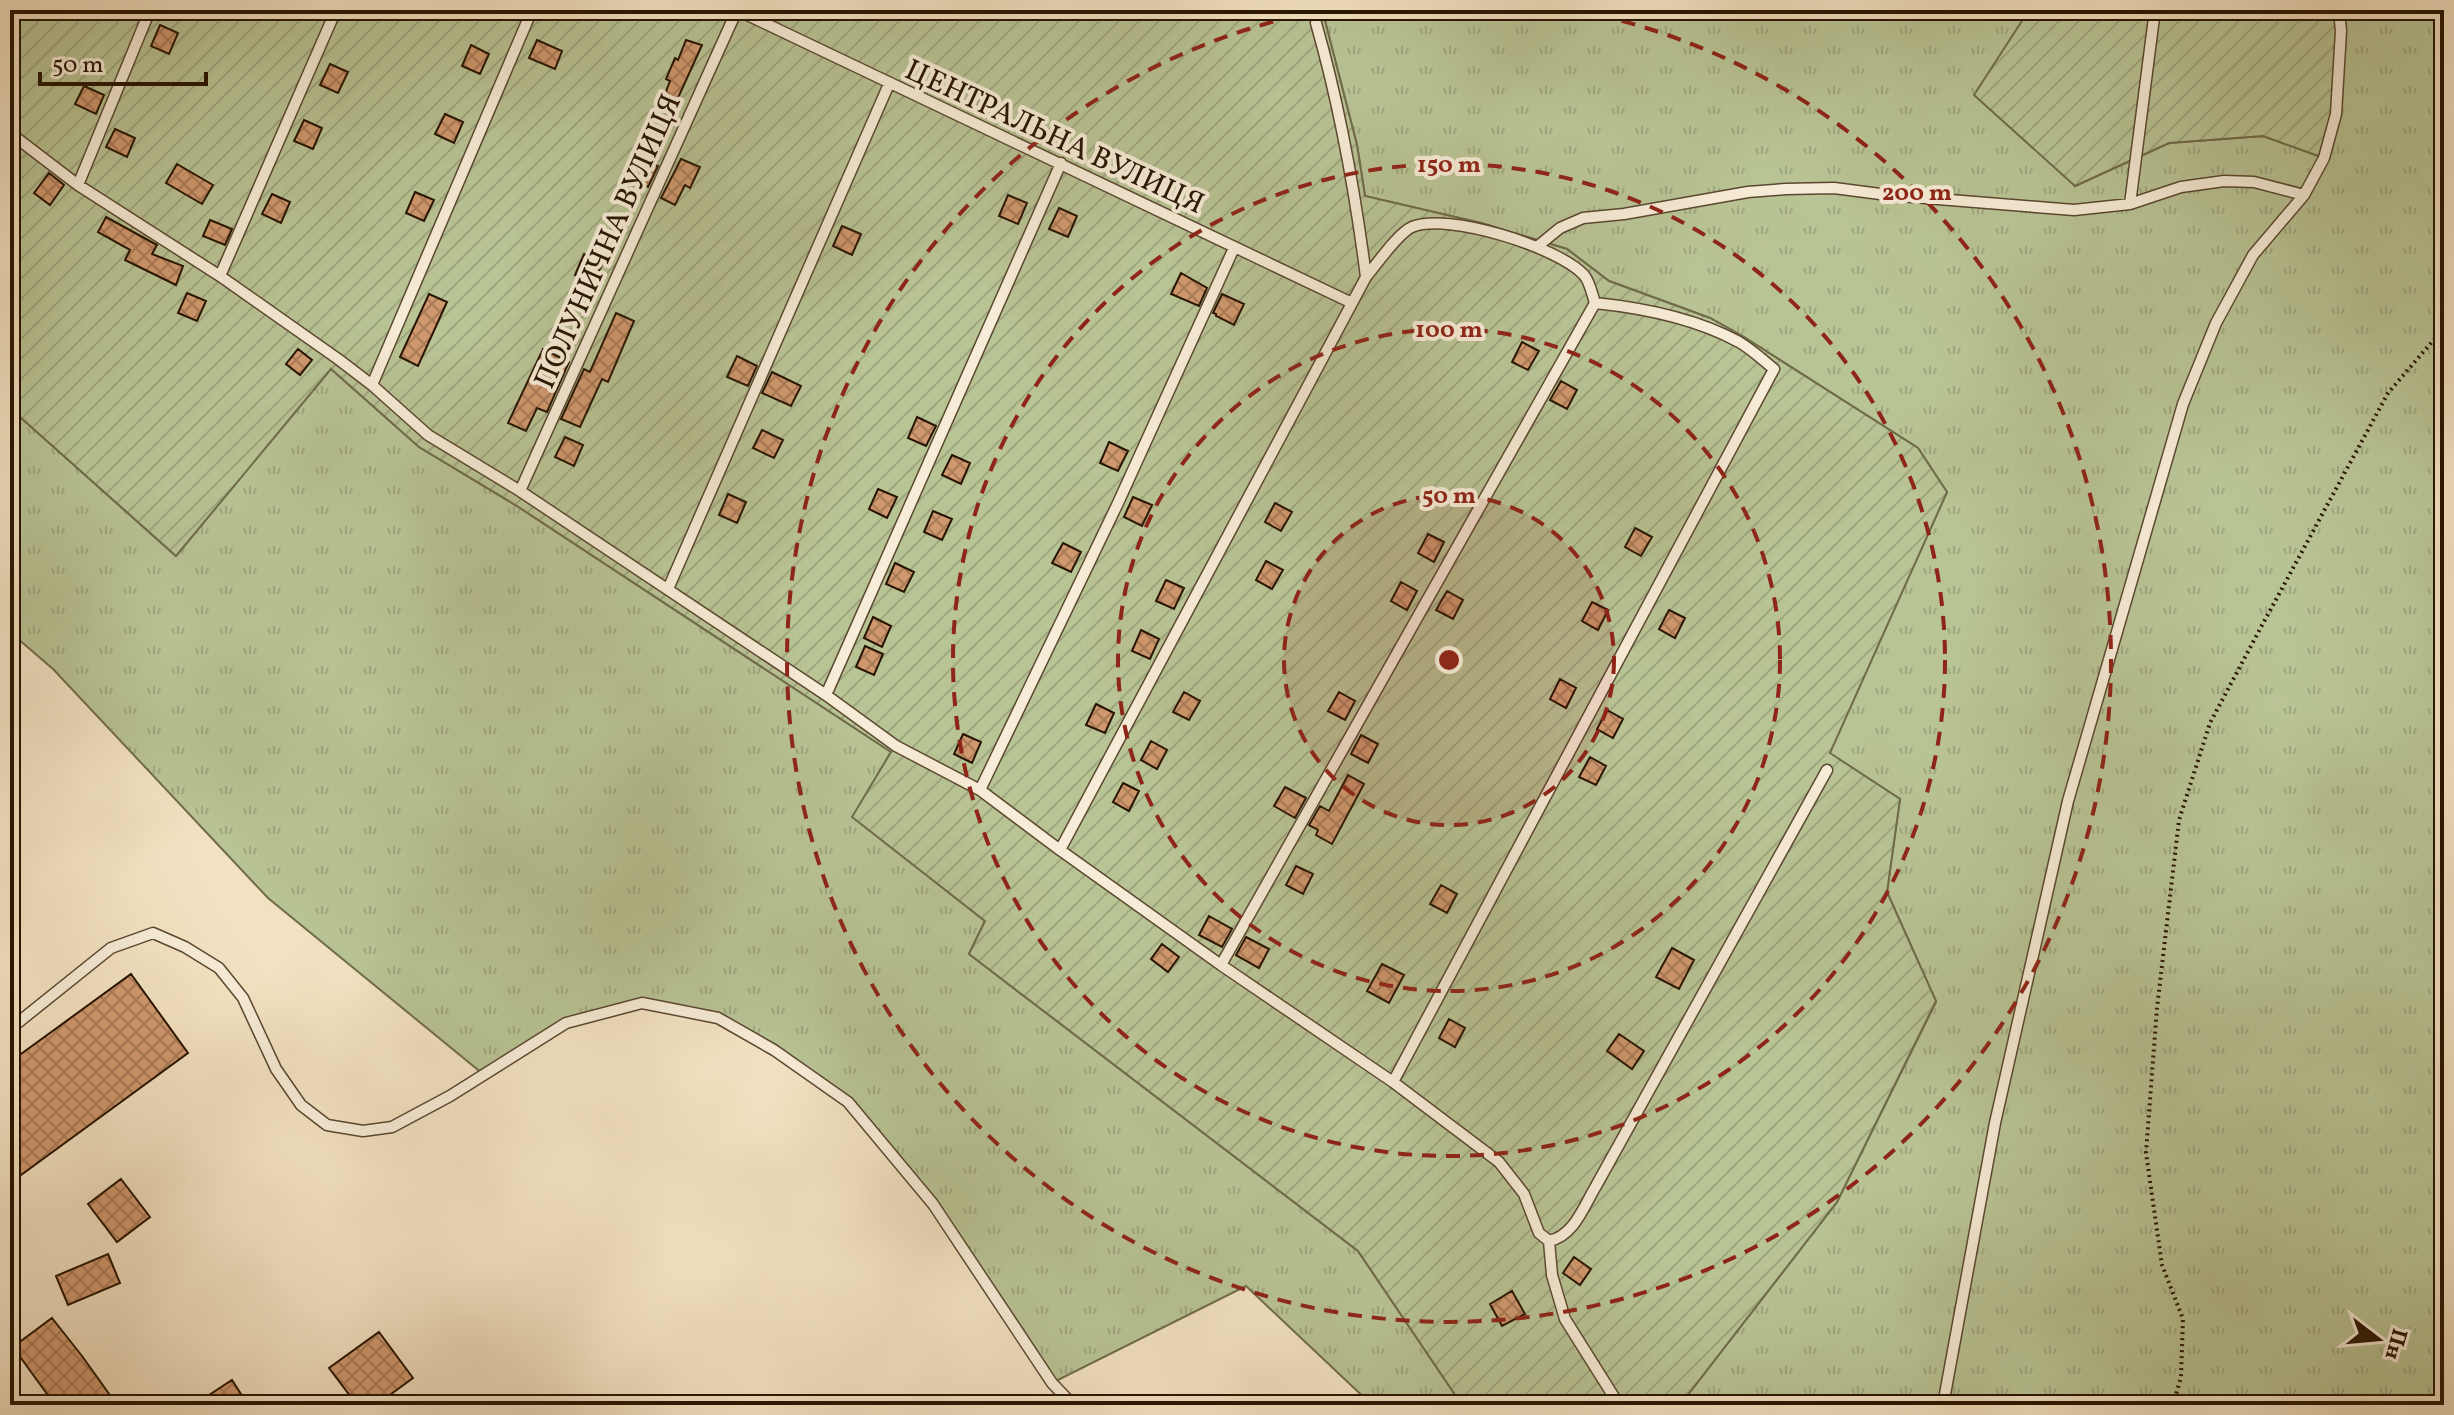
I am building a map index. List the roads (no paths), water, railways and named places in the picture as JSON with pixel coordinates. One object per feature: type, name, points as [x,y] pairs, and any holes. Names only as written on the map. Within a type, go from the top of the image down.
[{"type":"lane","points":[[78,185],[150,10]]},
{"type":"lane","points":[[220,276],[336,10]]},
{"type":"lane","points":[[372,385],[532,10]]},
{"type":"lane","name":"ЦЕНТРАЛЬНА ВУЛИЦЯ","points":[[737,10],[1352,303]]},
{"type":"lane","name":"ПОЛУНИЧНА ВУЛИЦЯ","points":[[520,491],[737,10]]},
{"type":"lane","points":[[2130,204],[2155,10]]},
{"type":"lane","points":[[1943,1405],[1995,1123],[2068,801],[2183,404],[2216,323],[2253,255],[2304,195],[2324,158],[2336,114],[2341,31],[2339,10]]},
{"type":"lane","points":[[1316,23],[1356,198],[1366,277]]},
{"type":"lane","points":[[668,589],[889,84]]},
{"type":"lane","points":[[10,133],[78,185],[220,276],[372,385],[428,435],[520,491],[668,589],[896,746],[980,790],[1221,965],[1393,1082],[1499,1162],[1524,1194],[1539,1233],[1549,1241],[1552,1275],[1565,1319],[1619,1405]]},
{"type":"lane","points":[[826,695],[1061,163]]},
{"type":"lane","points":[[1538,246],[1560,228],[1583,218],[1624,214],[1748,192],[1786,189],[1834,188],[2074,210],[2130,204],[2181,187],[2224,181],[2254,182],[2304,195]]},
{"type":"lane","points":[[1060,850],[1366,277],[1409,228],[1433,221],[1538,246],[1568,260],[1587,278],[1595,303],[1221,965]]},
{"type":"lane","points":[[980,790],[1118,503],[1234,248]]},
{"type":"lane","points":[[1393,1082],[1774,369],[1741,343],[1701,326],[1641,308],[1595,303]]},
{"type":"lane","points":[[1549,1241],[1560,1239],[1569,1231],[1596,1186],[1827,770]]},
{"type":"lane","points":[[10,1029],[111,948],[153,933],[185,947],[219,968],[243,998],[276,1069],[301,1105],[327,1125],[363,1131],[392,1127],[450,1096],[566,1023],[642,1003],[718,1018],[774,1050],[848,1102],[933,1204],[1052,1383],[1073,1405]]}]
